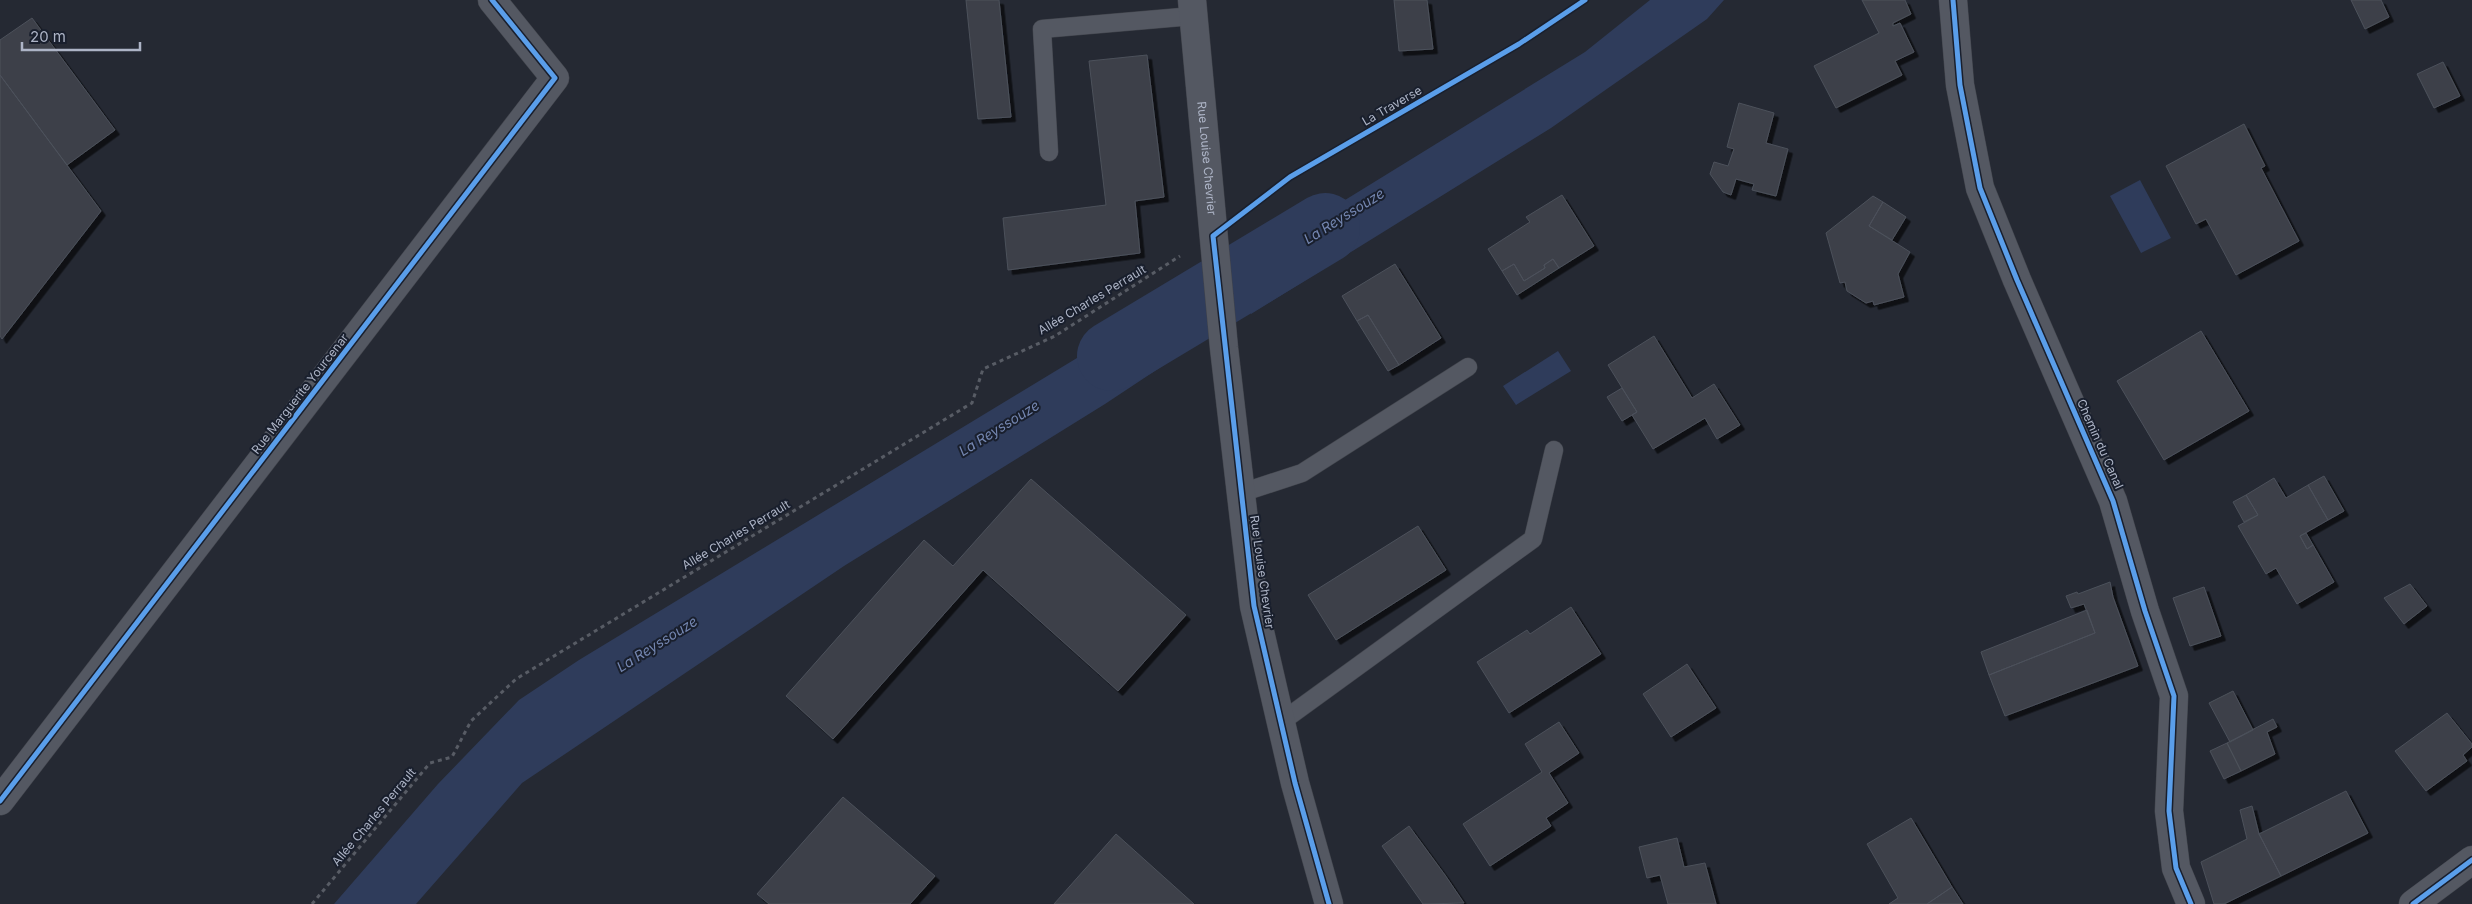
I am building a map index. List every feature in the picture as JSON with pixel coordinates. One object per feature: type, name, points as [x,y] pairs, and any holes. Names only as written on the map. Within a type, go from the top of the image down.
[{"type":"street","name":"Rue Marguerite Yourcenar","points":[[0,801],[555,78],[492,0]]},
{"type":"street","name":"Chemin du Canal","points":[[1953,0],[1960,86],[1980,188],[2017,280],[2113,501],[2145,611],[2174,696],[2169,811],[2176,868],[2191,904]]},
{"type":"street","name":"Rue Louise Chevrier","points":[[1192,8],[1224,348],[1254,606],[1294,783],[1328,904]]},
{"type":"street","points":[[2413,904],[2472,860]]},
{"type":"lane","points":[[1049,152],[1042,29],[1192,8]]},
{"type":"lane","points":[[1241,493],[1302,473],[1468,367]]},
{"type":"lane","points":[[1280,722],[1533,539],[1554,450]]},
{"type":"water","points":[[1650,0],[1724,0],[1707,19],[1551,128],[1251,314],[1238,266],[1585,52]]},
{"type":"water","points":[[2140,180],[2171,238],[2141,253],[2110,196]]},
{"type":"water","points":[[1194,287],[1194,345],[1105,404],[844,566],[522,783],[416,904],[334,904],[438,784],[519,700],[579,660]]},
{"type":"water","points":[[1558,351],[1571,371],[1516,405],[1503,386]]},
{"type":"building","points":[[966,0],[999,0],[1011,117],[978,119]]},
{"type":"building","points":[[1394,0],[1427,0],[1433,49],[1399,51]]},
{"type":"building","points":[[1862,0],[1905,0],[1911,14],[1893,23],[1893,26],[1900,23],[1914,52],[1895,61],[1902,75],[1836,108],[1814,66],[1879,33]]},
{"type":"building","points":[[2351,0],[2381,0],[2389,17],[2365,29]]},
{"type":"building","points":[[32,18],[115,130],[67,165],[0,75],[0,40]]},
{"type":"building","points":[[1147,55],[1164,197],[1135,201],[1140,253],[1008,270],[1003,218],[1106,205],[1089,61]]},
{"type":"building","points":[[2443,62],[2460,96],[2434,108],[2417,74]]},
{"type":"building","points":[[0,75],[101,211],[2,339],[0,336]]},
{"type":"building","points":[[1739,103],[1774,113],[1766,143],[1788,149],[1776,196],[1752,190],[1754,184],[1736,179],[1731,195],[1723,192],[1710,174],[1714,162],[1728,166],[1734,149],[1727,147]]},
{"type":"building","points":[[2244,124],[2265,166],[2261,168],[2299,241],[2236,275],[2206,219],[2196,224],[2166,166]]},
{"type":"building","points":[[1562,195],[1594,246],[1559,268],[1553,259],[1544,265],[1545,268],[1524,281],[1514,264],[1502,271],[1488,249],[1530,222],[1526,217]]},
{"type":"building","points":[[1873,196],[1883,202],[1869,226],[1910,252],[1898,274],[1904,297],[1874,305],[1873,301],[1866,303],[1847,291],[1845,282],[1840,283],[1826,233]]},
{"type":"building","points":[[1883,202],[1906,217],[1892,240],[1869,226]]},
{"type":"building","points":[[1553,259],[1559,268],[1517,295],[1502,271],[1514,264],[1524,281],[1545,268],[1544,265]]},
{"type":"building","points":[[1395,264],[1441,338],[1399,365],[1368,315],[1357,321],[1342,296]]},
{"type":"building","points":[[1368,315],[1399,365],[1388,371],[1357,321]]},
{"type":"building","points":[[2201,331],[2249,411],[2164,460],[2117,381]]},
{"type":"building","points":[[1654,336],[1692,398],[1714,384],[1740,425],[1717,439],[1705,418],[1653,449],[1632,415],[1637,412],[1608,365]]},
{"type":"building","points":[[1622,388],[1637,412],[1622,421],[1607,397]]},
{"type":"building","points":[[2324,476],[2344,511],[2328,520],[2308,485]]},
{"type":"building","points":[[2274,478],[2286,498],[2308,485],[2328,520],[2300,536],[2307,549],[2313,545],[2334,582],[2297,604],[2276,568],[2266,574],[2238,526],[2258,515],[2246,495]]},
{"type":"building","points":[[1031,479],[1186,615],[1118,691],[983,570],[833,739],[786,696],[924,540],[953,566]]},
{"type":"building","points":[[2246,495],[2258,515],[2244,522],[2233,502]]},
{"type":"building","points":[[1418,526],[1446,570],[1336,640],[1308,595]]},
{"type":"building","points":[[2306,533],[2313,545],[2307,549],[2300,536]]},
{"type":"building","points":[[2110,582],[2113,597],[2138,666],[2005,716],[1989,675],[2095,633],[2084,604],[2071,608],[2066,596],[2077,592],[2078,594]]},
{"type":"building","points":[[2410,584],[2427,606],[2404,624],[2384,598]]},
{"type":"building","points":[[2204,587],[2221,636],[2190,646],[2173,598]]},
{"type":"building","points":[[1571,607],[1601,654],[1509,713],[1477,662],[1527,630],[1530,634]]},
{"type":"building","points":[[2087,610],[2095,633],[1989,675],[1981,652]]},
{"type":"building","points":[[1687,664],[1716,708],[1671,737],[1643,694]]},
{"type":"building","points":[[2233,691],[2253,730],[2230,742],[2209,703]]},
{"type":"building","points":[[2447,713],[2472,744],[2472,747],[2463,755],[2467,761],[2426,791],[2395,751]]},
{"type":"building","points":[[2273,719],[2277,727],[2267,732],[2275,754],[2241,771],[2227,743]]},
{"type":"building","points":[[1559,722],[1579,753],[1549,773],[1568,803],[1546,818],[1551,826],[1490,866],[1463,824],[1542,772],[1525,744]]},
{"type":"building","points":[[2227,743],[2241,771],[2224,779],[2210,751]]},
{"type":"building","points":[[2346,791],[2368,833],[2281,876],[2259,834]]},
{"type":"building","points":[[843,797],[935,876],[910,904],[769,904],[757,894]]},
{"type":"building","points":[[2252,806],[2259,834],[2281,876],[2224,904],[2214,904],[2201,862],[2247,839],[2240,810]]},
{"type":"building","points":[[1911,818],[1952,887],[1927,904],[1889,904],[1898,898],[1867,844]]},
{"type":"building","points":[[1409,826],[1464,903],[1423,904],[1382,846]]},
{"type":"building","points":[[1116,834],[1194,904],[1054,904]]},
{"type":"building","points":[[1677,838],[1684,867],[1705,863],[1716,904],[1668,904],[1660,875],[1647,878],[1639,847]]},
{"type":"building","points":[[1952,887],[1963,904],[1927,904]]},
{"type":"waterway","name":"La Reyssouze","points":[[1112,356],[1325,228]]},
{"type":"cycle path","points":[[0,801],[555,78],[492,0]]},
{"type":"cycle path","name":"La Traverse","points":[[1329,904],[1295,783],[1254,606],[1213,236],[1290,177],[1519,44],[1585,0]]},
{"type":"cycle path","points":[[1953,0],[1960,85],[1980,188],[2017,280],[2113,501],[2145,611],[2174,696],[2169,811],[2176,868],[2191,904]]},
{"type":"cycle path","points":[[2413,904],[2472,860]]}]
